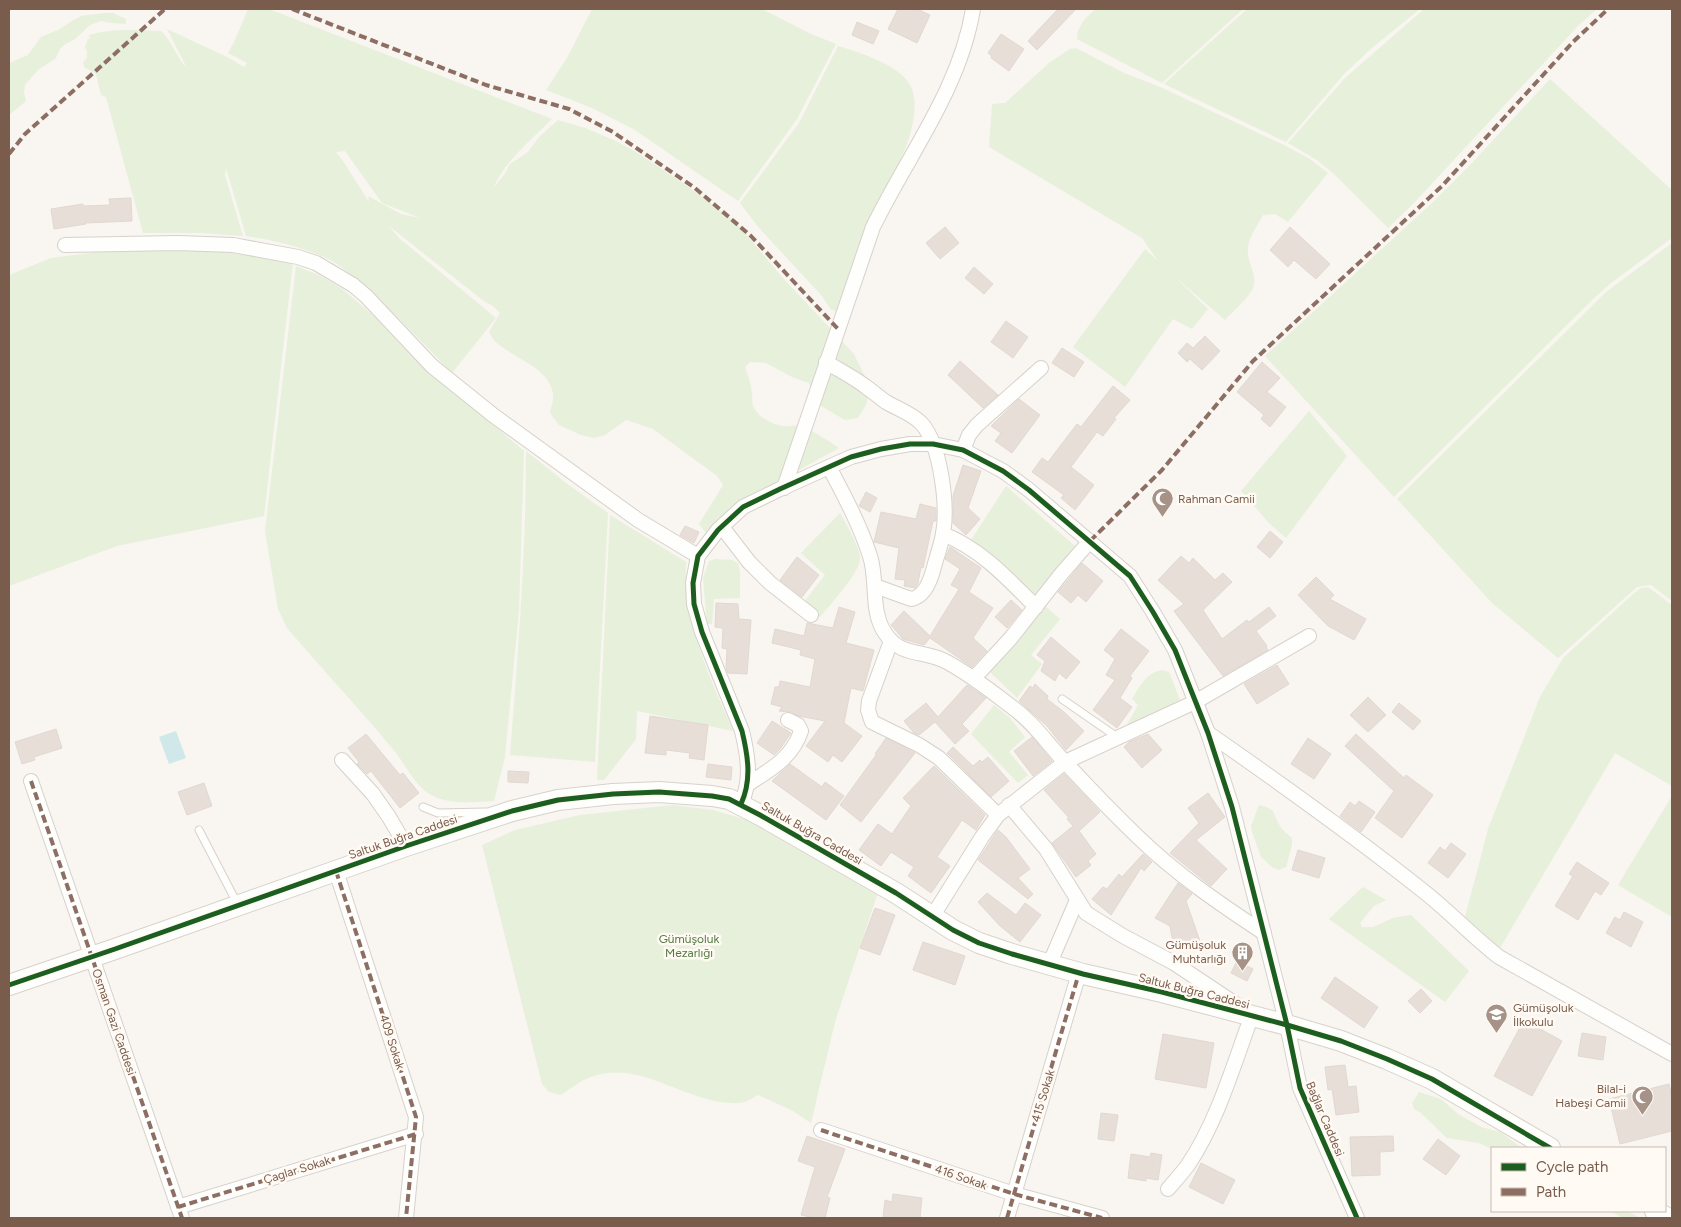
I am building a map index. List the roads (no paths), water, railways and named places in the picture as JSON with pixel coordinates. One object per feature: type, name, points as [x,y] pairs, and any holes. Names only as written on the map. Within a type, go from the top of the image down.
[{"type":"street","points":[[784,488],[873,227],[952,81],[965,43],[973,9]]},
{"type":"street","points":[[65,245],[178,242],[233,245],[298,257],[316,263],[353,285],[366,296],[432,366],[493,415],[638,520],[698,556],[693,583],[694,604],[702,632],[742,731],[748,759],[748,784],[741,804]]},
{"type":"street","points":[[826,362],[866,386],[885,401],[909,414],[922,424],[933,444],[943,488],[945,517],[943,534],[932,576],[921,595],[917,598],[903,598],[875,586]]},
{"type":"street","points":[[963,450],[969,435],[977,425],[1041,368]]},
{"type":"street","name":"Bağlar Caddesi","points":[[698,556],[722,527],[743,508],[829,466],[851,457],[881,449],[910,444],[933,444],[963,450],[1003,471],[1090,540],[1130,576],[1154,612],[1175,650],[1208,733],[1232,807],[1287,1025],[1300,1088],[1357,1218]]},
{"type":"street","points":[[829,466],[865,542],[874,571],[878,621],[891,641],[907,651],[946,661],[974,678],[1029,721],[1065,762],[1161,859],[1218,902],[1264,933]]},
{"type":"street","points":[[722,527],[756,569],[811,615]]},
{"type":"street","points":[[943,534],[966,545],[983,557],[1036,607]]},
{"type":"street","points":[[974,678],[1036,607],[1090,540]]},
{"type":"street","points":[[932,916],[998,815],[1065,762],[1195,702],[1308,636]]},
{"type":"street","points":[[891,641],[869,701],[868,710],[872,722],[919,745],[939,758],[998,815]]},
{"type":"street","points":[[748,784],[771,770],[792,748],[800,730],[798,725],[788,720]]},
{"type":"street","points":[[1208,733],[1422,889],[1500,957],[1672,1054]]},
{"type":"street","points":[[342,760],[373,794],[406,846]]},
{"type":"street","name":"Osman Gazi Caddesi","points":[[31,781],[180,1213]]},
{"type":"street","name":"Saltuk Buğra Caddesi","points":[[9,985],[406,846],[512,811],[558,800],[613,794],[658,792],[712,796],[741,804],[896,893],[952,930],[979,943],[1049,965],[1252,1015],[1341,1041],[1432,1079],[1548,1147]]},
{"type":"street","points":[[1009,805],[1046,850],[1086,913],[1131,941],[1174,963],[1252,1015],[1207,1131],[1187,1165],[1168,1189]]},
{"type":"street","name":"409 Sokak","points":[[336,871],[416,1118],[416,1134],[406,1218]]},
{"type":"street","points":[[1049,965],[1077,900]]},
{"type":"street","name":"415 Sokak","points":[[1007,1218],[1079,973]]},
{"type":"street","name":"416 Sokak","points":[[822,1130],[1014,1194],[1102,1218]]},
{"type":"street","name":"Çaglar Sokak","points":[[180,1213],[416,1134]]},
{"type":"street","points":[[1657,1212],[1668,1218]]},
{"type":"lane","points":[[1062,699],[1116,737]]},
{"type":"lane","points":[[423,807],[438,813],[512,811]]},
{"type":"lane","points":[[199,830],[239,905]]},
{"type":"water","points":[[176,731],[186,758],[169,764],[159,737]]},
{"type":"place","name":"Rahman Camii","points":[[1162,518]]},
{"type":"place","name":"Gümüşoluk Muhtarlığı","points":[[1242,971]]},
{"type":"place","name":"Gümüşoluk İlkokulu","points":[[1497,1034]]},
{"type":"place","name":"Bilal-i Habeşi Camii","points":[[1642,1115]]},
{"type":"park label","name":"Gümüşoluk Mezarlığı","points":[[689,946]]}]
